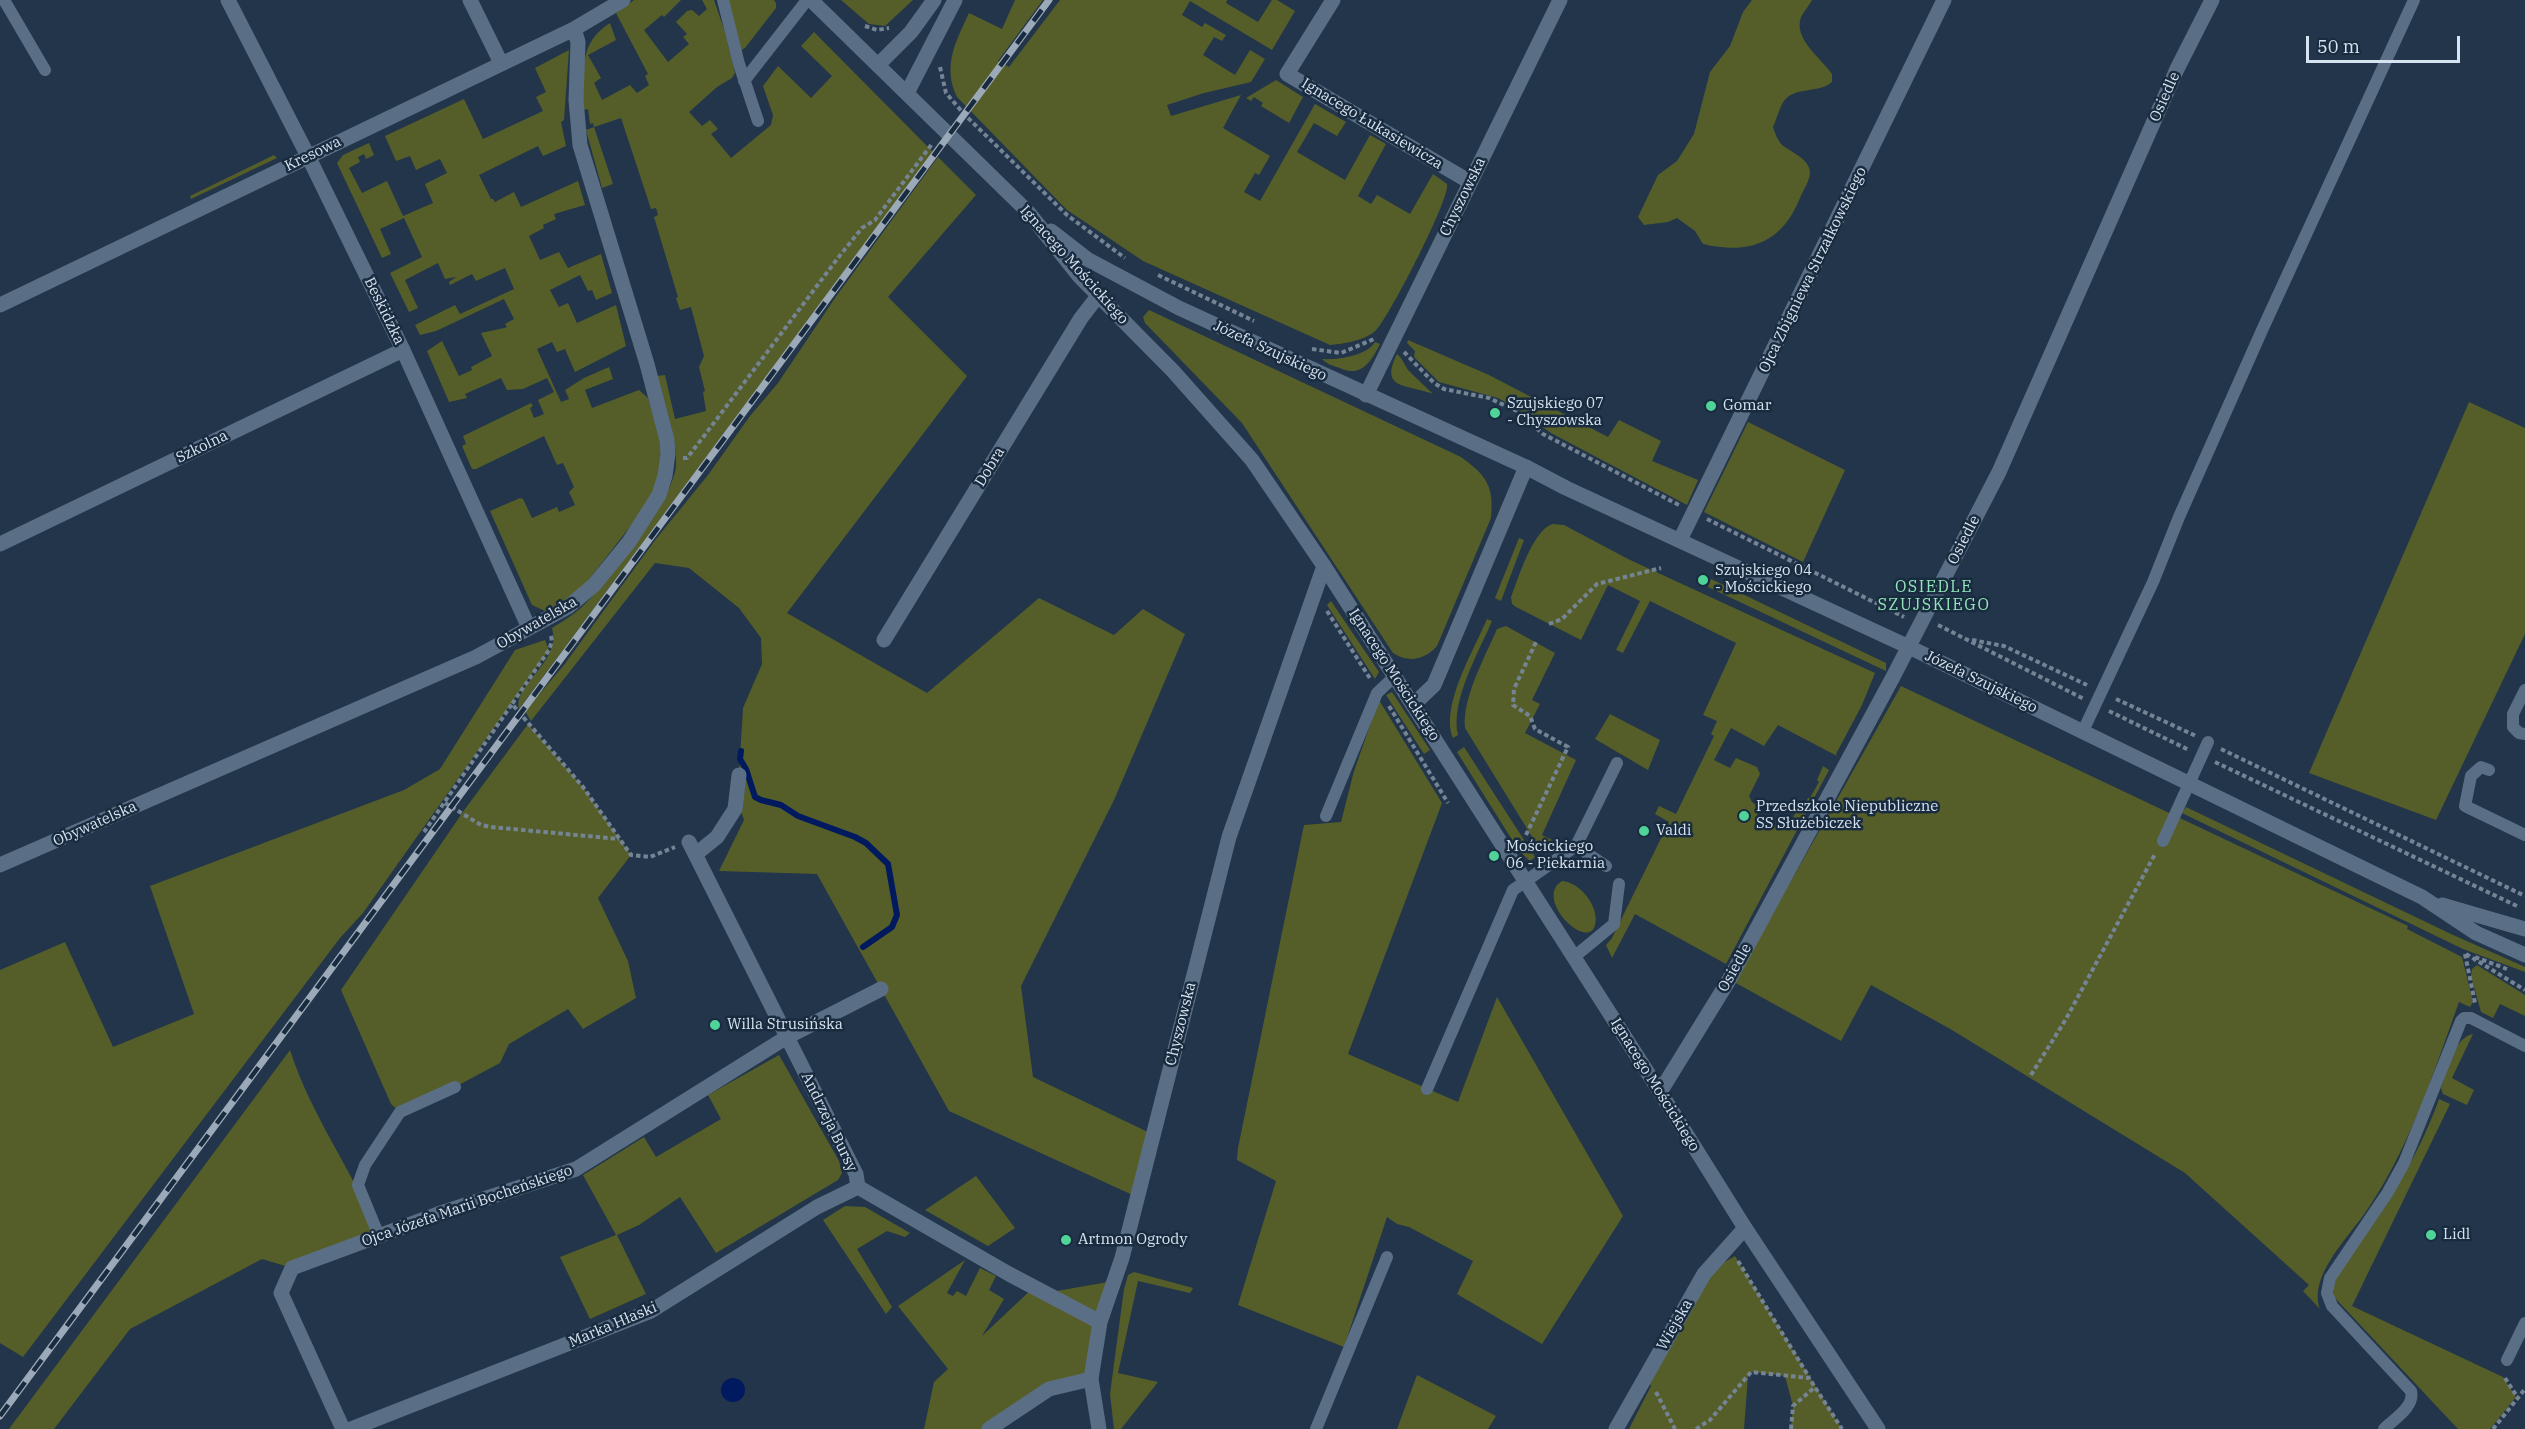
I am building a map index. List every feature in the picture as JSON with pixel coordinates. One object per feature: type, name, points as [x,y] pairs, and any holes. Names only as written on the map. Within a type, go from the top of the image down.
[{"type":"street","name":"Beskidzka","points":[[228,0],[403,350],[529,628]]},
{"type":"street","points":[[470,0],[501,63]]},
{"type":"street","name":"Kresowa","points":[[0,305],[574,29],[623,0]]},
{"type":"street","name":"Ignacego Mościckiego","points":[[809,0],[1028,212],[1098,296],[1173,371],[1252,460],[1395,676],[1744,1228],[1878,1429]]},
{"type":"street","points":[[878,65],[910,32],[934,0]]},
{"type":"street","points":[[907,93],[955,0]]},
{"type":"street","name":"Ignacego Łukasiewicza","points":[[1333,0],[1287,74],[1470,182]]},
{"type":"street","name":"Chyszowska","points":[[1366,395],[1560,0]]},
{"type":"street","name":"Ojca Zbigniewa Strzałkowskiego","points":[[1680,540],[1944,0]]},
{"type":"street","name":"Osiedle","points":[[1660,1092],[1729,980],[1909,647],[1999,472],[2173,79],[2212,0]]},
{"type":"street","name":"Obywatelska","points":[[0,865],[476,657],[547,620],[582,597],[629,542],[658,495],[668,460],[665,429],[580,145],[576,100],[578,42],[574,29]]},
{"type":"street","name":"Józefa Szujskiego","points":[[1028,212],[1087,259],[1240,338],[1526,467],[1566,488],[1909,647],[2433,902],[2525,929]]},
{"type":"street","name":"Dobra","points":[[884,640],[1081,318],[1098,296]]},
{"type":"street","name":"Szkolna","points":[[0,544],[403,350]]},
{"type":"street","points":[[1413,705],[1434,685],[1526,467]]},
{"type":"street","name":"Chyszowska","points":[[1099,1429],[1091,1379],[1100,1322],[1122,1258],[1229,837],[1323,566]]},
{"type":"street","points":[[692,848],[717,837],[735,809],[739,775]]},
{"type":"street","name":"Andrzeja Bursy","points":[[692,848],[856,1174],[858,1187],[1009,1274],[1100,1322]]},
{"type":"street","name":"Józefa Szujskiego","points":[[2433,902],[2476,933],[2525,955]]},
{"type":"street","name":"Ojca Józefa Marii Bocheńskiego","points":[[343,1429],[282,1293],[292,1268],[576,1169],[787,1037],[881,989]]},
{"type":"street","name":"Marka Hłaski","points":[[351,1429],[651,1311],[817,1207],[858,1187]]},
{"type":"street","name":"Wiejska","points":[[1616,1429],[1704,1274],[1744,1228]]},
{"type":"street","points":[[989,1429],[1049,1389],[1091,1379]]},
{"type":"lane","points":[[4,0],[45,70]]},
{"type":"lane","points":[[723,0],[744,81],[758,121]]},
{"type":"lane","points":[[744,81],[809,0]]},
{"type":"lane","points":[[2084,731],[2153,582],[2179,517],[2263,328],[2414,0]]},
{"type":"lane","points":[[1326,816],[1377,693],[1395,676]]},
{"type":"lane","points":[[2525,690],[2513,714],[2513,727],[2519,734],[2525,734]]},
{"type":"lane","points":[[2163,841],[2208,742]]},
{"type":"lane","points":[[1427,1089],[1513,890],[1576,846],[1617,763]]},
{"type":"lane","points":[[2489,771],[2481,767],[2470,776],[2465,806],[2525,835]]},
{"type":"lane","points":[[1576,846],[1606,866]]},
{"type":"lane","points":[[1574,957],[1614,924],[1619,884]]},
{"type":"lane","points":[[2384,1429],[2409,1404],[2411,1391],[2332,1306],[2327,1286],[2332,1272],[2388,1192],[2404,1163],[2461,1021],[2467,1017],[2480,1022],[2525,1046]]},
{"type":"lane","points":[[379,1236],[358,1185],[365,1165],[400,1112],[455,1087]]},
{"type":"lane","points":[[1316,1429],[1387,1257]]},
{"type":"lane","points":[[2507,1360],[2525,1323]]},
{"type":"path","points":[[858,22],[877,30],[892,28]]},
{"type":"path","points":[[940,65],[946,93],[964,114],[1067,215],[1131,261]]},
{"type":"path","points":[[668,460],[687,458],[862,228],[874,220],[932,144]]},
{"type":"path","points":[[1150,271],[1258,322]]},
{"type":"path","points":[[1304,345],[1312,349],[1341,353],[1376,338],[1391,342],[1443,389],[1489,398],[1517,411],[1543,434],[1694,513],[1907,618],[1935,624],[1983,650],[2525,910]]},
{"type":"path","points":[[1549,624],[1562,620],[1597,584],[1661,568]]},
{"type":"path","points":[[424,832],[549,651],[552,641],[547,620]]},
{"type":"path","points":[[1526,835],[1568,747],[1535,729],[1530,716],[1513,705],[1514,689],[1536,642]]},
{"type":"path","points":[[512,704],[583,787],[631,855],[650,857],[692,848]]},
{"type":"path","points":[[445,803],[481,825],[490,827],[620,839]]},
{"type":"path","points":[[2031,1075],[2066,1019],[2163,841]]},
{"type":"path","points":[[2441,856],[2525,896]]},
{"type":"path","points":[[2465,954],[2515,971]]},
{"type":"path","points":[[2465,954],[2525,990]]},
{"type":"path","points":[[2465,954],[2480,1022]]},
{"type":"path","points":[[1735,1256],[1842,1429]]},
{"type":"path","points":[[1696,1429],[1710,1420],[1751,1372],[1809,1378]]},
{"type":"path","points":[[1646,1376],[1675,1429]]},
{"type":"path","points":[[2505,1378],[2517,1398]]},
{"type":"path","points":[[1791,1429],[1793,1406],[1815,1387]]},
{"type":"path","points":[[2493,1429],[2525,1389]]},
{"type":"green space","points":[[634,0],[681,0],[664,17],[662,15],[644,30],[668,62],[689,44],[683,37],[687,34],[676,22],[687,11],[692,10],[699,16],[707,9],[702,0],[714,0],[735,73],[732,78],[717,87],[689,112],[702,126],[710,120],[718,129],[711,134],[731,158],[771,125],[773,115],[763,86],[778,66],[811,98],[832,76],[801,46],[814,32],[933,152],[519,709],[519,700],[523,691],[550,651],[553,640],[552,628],[582,607],[607,580],[652,519],[672,481],[676,466],[675,444],[657,376],[665,375],[675,419],[706,411],[703,392],[705,391],[699,367],[704,356],[691,307],[680,310],[654,217],[658,215],[656,208],[651,209],[621,118],[594,127],[593,123],[590,124],[588,109],[584,110],[582,105],[583,70],[592,40],[610,23],[616,40],[588,55],[601,78],[594,83],[602,100],[630,85],[637,93],[649,85],[645,76],[648,74],[616,13]]},
{"type":"green space","points":[[728,0],[774,0],[776,3],[776,8],[741,50]]},
{"type":"green space","points":[[841,0],[913,0],[885,26],[869,24]]},
{"type":"green space","points":[[1015,0],[1043,0],[998,61],[1009,67],[1060,0],[1227,0],[1226,3],[1258,22],[1272,0],[1277,0],[1295,11],[1272,50],[1190,1],[1182,15],[1202,27],[1205,23],[1226,35],[1222,41],[1214,37],[1203,55],[1235,75],[1250,50],[1265,59],[1251,82],[1204,93],[1167,105],[1171,116],[1241,95],[1223,128],[1270,156],[1259,175],[1255,173],[1244,192],[1260,201],[1315,104],[1346,122],[1337,136],[1314,123],[1297,152],[1345,180],[1370,135],[1386,144],[1358,196],[1371,204],[1377,195],[1410,214],[1433,174],[1447,184],[1440,210],[1418,256],[1377,329],[1362,339],[1330,345],[1143,261],[1067,210],[957,97],[953,86],[952,54],[969,13],[1002,29]]},
{"type":"green space","points":[[1752,0],[1812,0],[1801,17],[1801,33],[1809,48],[1832,74],[1832,82],[1820,88],[1789,96],[1782,104],[1773,127],[1781,144],[1803,159],[1809,167],[1808,182],[1784,226],[1762,242],[1749,246],[1735,248],[1703,244],[1695,231],[1677,218],[1668,222],[1644,225],[1638,217],[1658,175],[1677,161],[1694,134],[1710,72],[1730,46],[1743,12]]},
{"type":"green space","points":[[569,50],[564,120],[561,122],[566,146],[543,156],[538,146],[479,175],[491,199],[495,202],[514,192],[521,207],[578,181],[585,205],[554,214],[556,219],[543,225],[544,228],[529,236],[540,260],[559,252],[568,268],[601,254],[612,293],[596,300],[592,290],[588,291],[580,275],[550,290],[559,307],[568,303],[577,323],[616,305],[626,346],[575,372],[565,349],[557,352],[552,342],[537,349],[561,402],[569,399],[565,390],[584,378],[609,367],[613,379],[585,390],[592,408],[639,390],[648,398],[662,444],[657,485],[643,510],[583,587],[570,599],[545,611],[532,605],[490,511],[520,498],[523,499],[532,518],[557,507],[559,512],[575,505],[569,492],[574,487],[563,463],[557,465],[544,436],[476,469],[472,469],[462,446],[466,444],[463,436],[531,403],[533,406],[530,408],[534,418],[544,414],[538,400],[554,392],[547,378],[523,389],[507,390],[501,378],[465,394],[467,398],[449,402],[427,351],[442,341],[459,376],[472,370],[471,367],[492,356],[481,333],[507,327],[505,324],[514,319],[504,299],[436,331],[420,335],[415,325],[455,305],[460,314],[514,289],[505,268],[476,281],[472,274],[450,285],[449,282],[456,277],[445,279],[438,263],[405,280],[418,308],[409,312],[390,273],[422,257],[404,218],[380,229],[391,254],[382,258],[337,163],[343,155],[369,143],[374,155],[366,159],[364,154],[358,157],[360,162],[349,168],[362,193],[387,181],[403,216],[433,203],[425,184],[447,173],[440,159],[416,170],[410,156],[396,161],[385,136],[464,99],[483,139],[543,111],[536,97],[546,92],[535,68]]},
{"type":"green space","points":[[1276,80],[1303,97],[1289,123],[1261,106],[1263,103],[1254,97],[1251,101],[1246,98]]},
{"type":"green space","points":[[594,127],[613,184],[602,188],[586,130]]},
{"type":"green space","points":[[274,155],[277,158],[191,199],[190,196]]},
{"type":"green space","points":[[938,157],[976,195],[888,297],[967,376],[787,613],[927,693],[1039,598],[1114,635],[1143,609],[1185,634],[1114,800],[1021,986],[1033,1077],[1150,1133],[1137,1197],[949,1111],[817,874],[719,871],[744,820],[740,808],[739,775],[743,708],[762,664],[761,638],[739,608],[689,568],[655,563],[531,721],[525,711],[564,665],[656,539],[778,383],[835,298]]},
{"type":"green space","points":[[1149,310],[1461,457],[1483,476],[1490,490],[1491,518],[1437,646],[1432,651],[1416,659],[1405,658],[1393,653],[1242,423],[1145,323],[1143,317]]},
{"type":"green space","points":[[1408,340],[1489,375],[1608,437],[1619,420],[1661,441],[1652,461],[1698,480],[1687,505],[1551,433],[1498,398],[1439,382],[1414,357],[1415,351],[1407,343]]},
{"type":"green space","points":[[1375,342],[1380,344],[1377,351],[1360,370],[1347,371],[1330,365],[1322,359],[1343,358],[1359,354]]},
{"type":"green space","points":[[1397,354],[1408,370],[1433,394],[1398,384],[1394,380],[1391,374]]},
{"type":"green space","points":[[2469,402],[2525,428],[2525,634],[2436,820],[2309,773]]},
{"type":"green space","points":[[1748,422],[1845,470],[1803,562],[1704,512]]},
{"type":"green space","points":[[1552,524],[1564,525],[1628,559],[1875,673],[1837,756],[1778,725],[1764,746],[1731,728],[1714,760],[1730,768],[1736,758],[1757,767],[1760,774],[1749,796],[1752,802],[1760,808],[1757,815],[1786,830],[1797,810],[1800,812],[1810,798],[1819,782],[1817,780],[1823,766],[1829,770],[1726,964],[1635,914],[1612,958],[1606,945],[1612,938],[1669,822],[1655,814],[1659,806],[1676,814],[1714,736],[1711,734],[1717,721],[1703,715],[1736,643],[1650,601],[1623,653],[1616,650],[1640,601],[1608,585],[1581,640],[1516,607],[1512,604],[1511,597],[1527,556],[1538,536]]},
{"type":"green space","points":[[1519,538],[1524,540],[1501,601],[1495,598]]},
{"type":"green space","points":[[1711,579],[1886,663],[1886,671],[1708,587]]},
{"type":"green space","points":[[1331,601],[1379,672],[1375,679],[1327,605]]},
{"type":"green space","points":[[1487,619],[1492,621],[1462,692],[1458,707],[1458,735],[1453,738],[1450,725],[1455,694]]},
{"type":"green space","points":[[1506,626],[1555,653],[1532,700],[1540,704],[1525,733],[1576,760],[1542,835],[1554,841],[1555,844],[1542,853],[1465,728],[1467,704],[1475,678],[1497,629]]},
{"type":"green space","points":[[545,640],[549,650],[363,913],[340,938],[23,1357],[0,1343],[0,970],[65,942],[113,1047],[194,1014],[150,886],[404,790],[440,769],[515,650]]},
{"type":"green space","points":[[1901,686],[2408,926],[2407,929],[2462,957],[2473,1002],[2470,1007],[2459,1002],[2419,1109],[2396,1161],[2367,1210],[2341,1244],[2325,1270],[2318,1296],[2320,1309],[2303,1291],[2309,1285],[2185,1173],[1952,1030],[1871,985],[1841,1041],[1734,982]]},
{"type":"green space","points":[[1392,692],[1430,750],[1424,754],[1386,695]]},
{"type":"green space","points":[[1379,700],[1442,803],[1348,1054],[1458,1102],[1497,997],[1623,1216],[1542,1344],[1457,1294],[1473,1261],[1387,1217],[1344,1347],[1238,1305],[1276,1181],[1237,1160],[1238,1148],[1304,825],[1341,822],[1354,771]]},
{"type":"green space","points":[[1610,714],[1660,740],[1648,770],[1595,739]]},
{"type":"green space","points":[[528,724],[583,787],[631,855],[598,898],[628,961],[636,998],[583,1029],[568,1009],[509,1044],[500,1063],[400,1112],[391,1104],[341,990],[465,809]]},
{"type":"green space","points":[[1464,747],[1535,857],[1530,861],[1519,851],[1457,752]]},
{"type":"green space","points":[[2186,807],[2525,967],[2525,972],[2463,949],[2182,813]]},
{"type":"green space","points":[[1562,881],[1569,882],[1582,891],[1592,903],[1596,918],[1595,925],[1590,932],[1574,928],[1558,910],[1554,899],[1555,889]]},
{"type":"green space","points":[[2477,965],[2525,995],[2525,1016],[2500,1004],[2493,1018],[2481,1012],[2471,976],[2472,969]]},
{"type":"green space","points":[[2473,1034],[2452,1078],[2474,1090],[2467,1105],[2443,1094],[2441,1088],[2456,1048],[2466,1037]]},
{"type":"green space","points":[[290,1050],[309,1098],[358,1189],[379,1236],[292,1268],[262,1259],[130,1329],[54,1429],[9,1429]]},
{"type":"green space","points":[[779,1055],[839,1161],[842,1173],[838,1180],[716,1253],[680,1197],[639,1225],[617,1235],[646,1294],[590,1319],[560,1257],[616,1235],[583,1175],[644,1137],[656,1157],[721,1119],[708,1095]]},
{"type":"green space","points":[[2439,1099],[2450,1104],[2352,1306],[2503,1377],[2516,1397],[2490,1429],[2458,1429],[2334,1297],[2333,1285],[2338,1274],[2395,1190],[2419,1147]]},
{"type":"green space","points":[[976,1176],[1015,1228],[988,1246],[925,1210]]},
{"type":"green space","points":[[845,1206],[865,1207],[910,1233],[905,1237],[887,1231],[857,1249],[892,1307],[886,1314],[823,1220]]},
{"type":"green space","points":[[1735,1256],[1842,1429],[1791,1429],[1793,1406],[1785,1376],[1751,1372],[1748,1376],[1744,1429],[1629,1429],[1651,1386],[1646,1376],[1704,1274]]},
{"type":"green space","points":[[965,1260],[947,1293],[953,1296],[957,1291],[966,1296],[980,1268],[996,1276],[989,1290],[1004,1299],[982,1336],[1034,1287],[1045,1293],[1114,1281],[1091,1379],[1049,1389],[989,1429],[924,1429],[934,1382],[948,1369],[898,1306]]},
{"type":"green space","points":[[1134,1272],[1193,1288],[1190,1293],[1138,1281],[1118,1373],[1158,1382],[1121,1429],[1114,1429],[1110,1394],[1124,1289],[1128,1275]]},
{"type":"green space","points":[[1417,1375],[1496,1416],[1488,1429],[1397,1429]]},
{"type":"shaded area","points":[[733,1378],[742,1381],[745,1390],[742,1399],[733,1402],[724,1399],[721,1390],[724,1381]]},
{"type":"waterway","points":[[741,751],[740,759],[746,769],[755,797],[781,805],[798,816],[855,837],[866,843],[888,864],[897,915],[892,927],[863,947]]},
{"type":"railway","points":[[0,1416],[1049,0]]},
{"type":"place","name":"Gomar","points":[[1711,406]]},
{"type":"place","name":"Szujskiego 07 - Chyszowska","points":[[1495,413]]},
{"type":"place","name":"Szujskiego 04 - Mościckiego","points":[[1703,580]]},
{"type":"place","name":"Przedszkole Niepubliczne SS Służebiczek","points":[[1744,816]]},
{"type":"place","name":"Valdi","points":[[1644,831]]},
{"type":"place","name":"Mościckiego 06 - Piekarnia","points":[[1494,856]]},
{"type":"place","name":"Willa Strusińska","points":[[715,1025]]},
{"type":"place","name":"Lidl","points":[[2431,1235]]},
{"type":"place","name":"Artmon Ogrody","points":[[1066,1240]]},
{"type":"district","name":"OSIEDLE SZUJSKIEGO","points":[[1934,596]]}]
